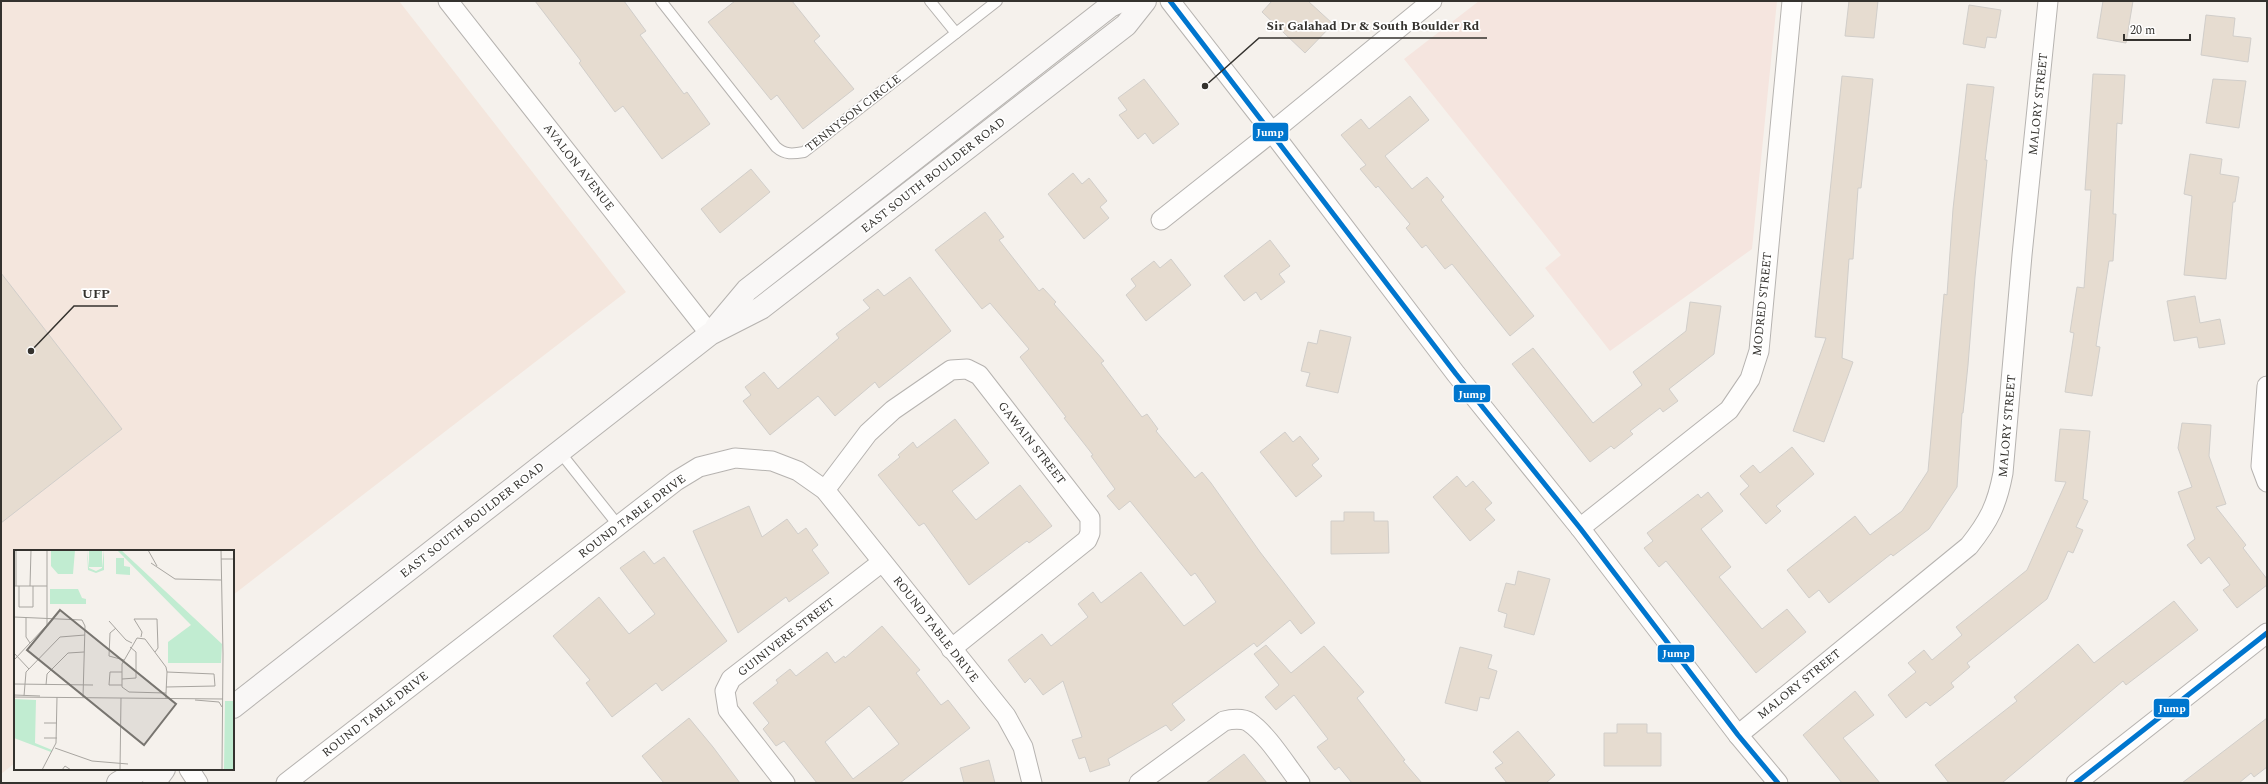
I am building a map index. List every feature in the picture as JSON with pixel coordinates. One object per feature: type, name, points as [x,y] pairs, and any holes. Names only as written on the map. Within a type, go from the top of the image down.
[{"type":"main road","name":"EAST SOUTH BOULDER ROAD","points":[[710,334],[747,290],[1110,6],[1121,1]]},
{"type":"main road","name":"EAST SOUTH BOULDER ROAD","points":[[234,706],[710,334],[767,303],[1126,25],[1145,1]]},
{"type":"main road","points":[[118,783],[140,770]]},
{"type":"main road","points":[[154,783],[163,770]]},
{"type":"street","name":"AVALON AVENUE","points":[[448,1],[710,334]]},
{"type":"street","points":[[1170,1],[1272,132],[1456,374],[1580,528],[1738,735],[1778,783]]},
{"type":"street","points":[[1161,220],[1272,132],[1382,40],[1432,1]]},
{"type":"street","name":"MODRED STREET","points":[[1580,528],[1729,410],[1750,379],[1759,351],[1792,1]]},
{"type":"street","name":"MALORY STREET","points":[[1738,735],[1969,546],[1986,525],[1998,500],[2003,473],[2022,255],[2048,1]]},
{"type":"street","name":"GAWAIN STREET","points":[[825,490],[868,433],[893,410],[951,370],[967,369],[979,375],[1090,518],[1090,534],[1087,540],[952,649]]},
{"type":"street","points":[[2267,386],[2261,466],[2267,482]]},
{"type":"street","name":"ROUND TABLE DRIVE","points":[[286,783],[676,481],[699,467],[735,458],[772,461],[798,471],[825,490],[1006,716],[1023,747],[1032,783]]},
{"type":"street","name":"GUINIVERE STREET","points":[[785,783],[728,710],[725,691],[731,679],[882,562]]},
{"type":"street","points":[[2076,783],[2267,633]]},
{"type":"street","points":[[1139,783],[1224,721],[1231,719],[1248,721],[1259,730],[1300,783]]},
{"type":"street","points":[[190,770],[198,783]]},
{"type":"lane","name":"TENNYSON CIRCLE","points":[[662,1],[776,147],[781,152],[791,154],[804,152],[997,1]]},
{"type":"lane","points":[[930,1],[956,34]]},
{"type":"lane","points":[[559,451],[618,525]]},
{"type":"shaded area","points":[[1,1],[399,1],[626,292],[234,594],[234,550],[14,550],[14,764],[1,774]]},
{"type":"shaded area","points":[[1479,1],[1777,1],[1752,249],[1610,351],[1545,268],[1561,255],[1404,59]]},
{"type":"building","points":[[535,1],[624,1],[646,31],[640,35],[684,94],[687,92],[710,124],[662,159],[623,106],[615,112],[579,63],[581,61]]},
{"type":"building","points":[[735,1],[792,1],[820,36],[814,41],[854,89],[803,129],[777,95],[771,100],[708,22]]},
{"type":"building","points":[[1272,1],[1308,1],[1333,24],[1305,53],[1262,12]]},
{"type":"building","points":[[1849,1],[1878,1],[1874,38],[1845,36]]},
{"type":"building","points":[[2103,1],[2133,1],[2126,43],[2097,38]]},
{"type":"building","points":[[1969,5],[2001,10],[1996,38],[1987,37],[1985,48],[1963,44]]},
{"type":"building","points":[[2206,15],[2235,18],[2233,36],[2251,38],[2248,62],[2201,55]]},
{"type":"building","points":[[2093,74],[2125,75],[2122,124],[2117,123],[2113,214],[2116,214],[2113,261],[2109,261],[2096,346],[2100,347],[2092,396],[2065,392],[2074,333],[2070,332],[2077,287],[2084,288],[2091,190],[2085,190]]},
{"type":"building","points":[[1842,76],[1873,79],[1861,188],[1858,188],[1853,259],[1849,259],[1842,358],[1853,362],[1824,442],[1793,431],[1826,338],[1815,337]]},
{"type":"building","points":[[1144,79],[1179,124],[1153,144],[1145,133],[1138,139],[1119,115],[1127,110],[1118,98]]},
{"type":"building","points":[[2213,79],[2246,81],[2239,128],[2206,123]]},
{"type":"building","points":[[1967,84],[1994,87],[1985,160],[1987,160],[1968,365],[1962,413],[1957,487],[1929,529],[1893,556],[1891,554],[1829,603],[1819,590],[1809,598],[1787,570],[1855,516],[1870,535],[1902,511],[1928,471],[1944,294],[1947,295],[1953,209]]},
{"type":"building","points":[[1410,96],[1429,120],[1385,156],[1412,189],[1427,177],[1444,197],[1441,200],[1534,316],[1510,336],[1452,264],[1445,269],[1426,245],[1422,248],[1406,228],[1410,224],[1378,186],[1376,188],[1360,169],[1366,165],[1341,135],[1361,119],[1369,129]]},
{"type":"building","points":[[2190,154],[2222,159],[2220,174],[2239,177],[2235,202],[2233,202],[2226,279],[2184,275],[2192,196],[2184,194]]},
{"type":"building","points":[[751,169],[770,192],[720,233],[701,209]]},
{"type":"building","points":[[1073,173],[1082,184],[1089,178],[1107,201],[1100,207],[1109,218],[1084,239],[1048,194]]},
{"type":"building","points":[[985,212],[1004,237],[999,240],[1039,291],[1043,288],[1056,302],[1054,304],[1104,361],[1101,363],[1142,417],[1147,414],[1158,429],[1156,431],[1195,478],[1202,472],[1260,552],[1315,623],[1301,634],[1290,620],[1257,647],[1254,643],[1172,704],[1185,720],[1171,731],[1166,725],[1108,759],[1110,765],[1090,772],[1085,757],[1079,759],[1072,740],[1082,737],[1063,681],[1043,695],[1030,678],[1025,683],[1008,660],[1042,634],[1051,646],[1088,617],[1078,604],[1093,592],[1101,603],[1141,572],[1184,626],[1216,602],[1195,573],[1191,576],[1130,501],[1119,510],[1107,496],[1115,489],[1091,456],[1093,455],[1064,418],[1066,417],[1020,357],[1029,349],[990,303],[982,309],[935,250]]},
{"type":"building","points":[[1270,240],[1290,266],[1279,274],[1285,282],[1261,300],[1256,292],[1244,301],[1224,276]]},
{"type":"building","points":[[1171,259],[1191,285],[1146,321],[1126,295],[1136,286],[1131,279],[1154,261],[1160,268]]},
{"type":"building","points":[[1,273],[122,429],[1,523]]},
{"type":"building","points":[[910,277],[951,331],[879,388],[875,382],[835,416],[818,396],[770,435],[743,401],[751,395],[745,387],[764,372],[778,389],[839,338],[836,334],[870,308],[863,300],[878,289],[884,296]]},
{"type":"building","points":[[2195,296],[2200,323],[2220,319],[2225,344],[2199,348],[2197,337],[2174,341],[2167,301]]},
{"type":"building","points":[[1690,302],[1721,306],[1714,354],[1669,389],[1678,401],[1663,412],[1660,408],[1630,431],[1633,434],[1614,449],[1611,446],[1590,462],[1512,364],[1533,348],[1593,423],[1642,385],[1633,372],[1686,331]]},
{"type":"building","points":[[1320,330],[1351,337],[1338,393],[1306,386],[1310,373],[1301,371],[1308,342],[1317,344]]},
{"type":"building","points":[[955,419],[989,463],[952,491],[976,520],[1020,485],[1052,526],[1029,543],[1027,541],[969,585],[924,523],[919,526],[878,475],[900,457],[898,455],[913,442],[917,448]]},
{"type":"building","points":[[2182,423],[2211,425],[2209,456],[2226,504],[2216,507],[2246,545],[2243,548],[2267,579],[2267,585],[2237,608],[2223,590],[2230,585],[2209,557],[2201,564],[2187,545],[2195,539],[2178,492],[2192,487],[2178,448]]},
{"type":"building","points":[[2060,429],[2090,431],[2083,499],[2088,501],[2076,527],[2083,530],[2073,553],[2068,551],[2047,599],[1967,663],[1970,667],[1951,683],[1954,687],[1930,706],[1926,702],[1906,718],[1888,695],[1916,672],[1908,663],[1924,650],[1932,660],[1962,635],[1956,627],[2027,570],[2066,482],[2055,481]]},
{"type":"building","points":[[1285,432],[1293,442],[1300,436],[1319,459],[1312,465],[1322,476],[1296,497],[1260,452]]},
{"type":"building","points":[[1792,447],[1814,474],[1776,506],[1781,511],[1766,524],[1740,494],[1749,486],[1740,476],[1753,465],[1760,473]]},
{"type":"building","points":[[1457,476],[1466,487],[1473,481],[1492,503],[1485,509],[1495,520],[1470,541],[1433,497]]},
{"type":"building","points":[[1708,492],[1723,511],[1701,529],[1731,567],[1719,577],[1762,629],[1787,609],[1806,632],[1756,673],[1666,561],[1659,567],[1644,548],[1653,541],[1647,533],[1698,494],[1701,498]]},
{"type":"building","points":[[749,506],[762,537],[787,519],[798,534],[806,528],[818,545],[812,550],[829,573],[789,602],[786,597],[738,633],[693,531]]},
{"type":"building","points":[[1344,512],[1374,512],[1374,521],[1388,521],[1389,553],[1331,554],[1331,521],[1344,521]]},
{"type":"building","points":[[644,551],[654,564],[664,557],[727,641],[662,691],[656,683],[612,717],[586,683],[590,680],[553,636],[599,597],[629,634],[655,614],[620,568]]},
{"type":"building","points":[[1518,571],[1550,579],[1534,635],[1504,627],[1507,614],[1498,611],[1506,583],[1515,585]]},
{"type":"building","points":[[2174,601],[2198,630],[2126,685],[2123,681],[2002,783],[1949,783],[1935,765],[2017,701],[2014,697],[2078,644],[2094,663]]},
{"type":"building","points":[[882,626],[920,670],[916,673],[941,705],[948,700],[970,728],[900,783],[817,783],[784,741],[776,746],[763,729],[769,723],[753,703],[778,683],[776,680],[790,669],[796,676],[827,652],[835,663],[844,656],[845,658]],"holes":[[[869,706],[899,744],[853,779],[825,742]]]},
{"type":"building","points":[[1266,645],[1291,673],[1324,646],[1364,692],[1357,698],[1405,760],[1403,761],[1422,783],[1352,783],[1339,767],[1335,770],[1317,747],[1328,739],[1294,695],[1276,710],[1265,697],[1279,685],[1254,654]]},
{"type":"building","points":[[1460,647],[1492,655],[1488,668],[1497,671],[1489,699],[1480,697],[1477,711],[1445,703]]},
{"type":"building","points":[[1855,691],[1874,715],[1843,738],[1880,783],[1842,783],[1803,735]]},
{"type":"building","points":[[689,718],[740,783],[664,783],[642,756]]},
{"type":"building","points":[[2267,718],[2267,767],[2254,777],[2251,773],[2239,783],[2182,783]]},
{"type":"building","points":[[1617,724],[1647,724],[1647,733],[1661,733],[1661,766],[1604,766],[1604,733],[1617,733]]},
{"type":"building","points":[[1518,731],[1555,775],[1546,783],[1507,783],[1495,768],[1503,763],[1493,752]]},
{"type":"building","points":[[1244,754],[1267,783],[1206,783]]},
{"type":"building","points":[[989,760],[995,783],[964,783],[960,768]]},
{"type":"transit line","name":"Jump","points":[[1170,1],[1456,374],[1580,528],[1738,735],[1778,783]]},
{"type":"transit line","name":"Jump","points":[[2076,783],[2267,633]]},
{"type":"place","name":"Sir Galahad Dr & South Boulder Rd","points":[[1205,86]]},
{"type":"place","name":"UFP","points":[[31,351]]}]
